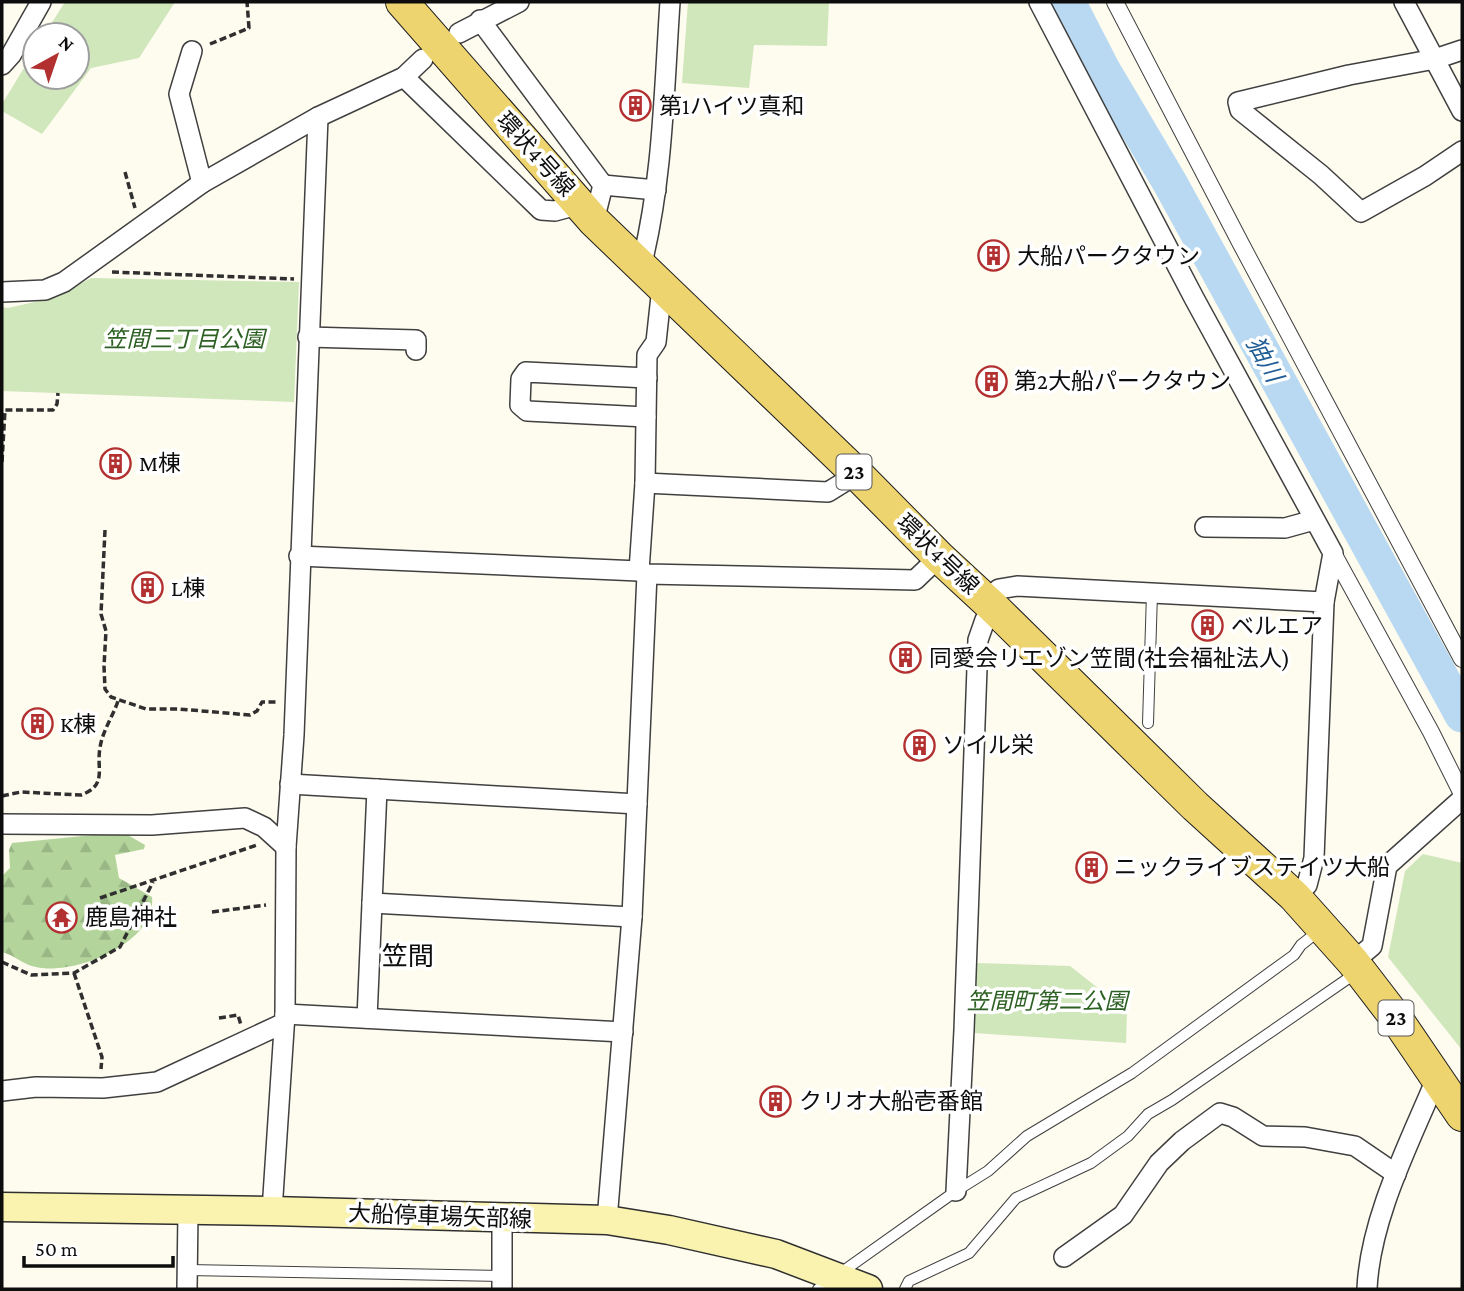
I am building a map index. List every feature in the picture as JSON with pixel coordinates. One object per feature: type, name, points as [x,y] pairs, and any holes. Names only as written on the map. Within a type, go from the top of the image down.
[{"type":"main road","name":"環状4号線","points":[[402,2],[592,203],[651,277],[857,474],[939,557],[990,603],[1195,806],[1294,896],[1356,966],[1462,1115]]},
{"type":"main road","name":"大船停車場矢部線","points":[[2,1208],[272,1211],[607,1220],[740,1244],[776,1254],[827,1283],[869,1289]]},
{"type":"street","points":[[2,65],[11,55],[41,2]]},
{"type":"street","points":[[459,33],[519,2]]},
{"type":"street","points":[[607,1220],[632,917],[647,377],[648,355],[656,342],[650,231],[656,190],[670,2]]},
{"type":"street","points":[[1039,2],[1194,298],[1462,796],[1387,866],[1372,946],[1356,966]]},
{"type":"street","points":[[1115,2],[1247,257],[1462,659]]},
{"type":"street","points":[[1404,2],[1462,111]]},
{"type":"street","points":[[480,20],[592,203]]},
{"type":"street","points":[[1462,50],[1435,59],[1349,75],[1238,102],[1240,110],[1321,175],[1361,212],[1425,176],[1462,151]]},
{"type":"street","points":[[192,51],[179,94],[202,183]]},
{"type":"street","points":[[2,292],[45,290],[82,271],[202,183],[318,117],[404,77],[423,59]]},
{"type":"street","points":[[404,77],[541,210],[555,211],[656,190]]},
{"type":"street","points":[[272,1211],[284,1018],[286,847],[294,735],[318,117]]},
{"type":"street","points":[[308,337],[416,340],[415,350]]},
{"type":"street","points":[[646,417],[527,411],[520,405],[521,379],[526,372],[647,377]]},
{"type":"street","points":[[645,483],[828,492],[857,474]]},
{"type":"street","points":[[1205,527],[1286,528],[1314,520]]},
{"type":"street","points":[[1294,896],[1307,885],[1314,858],[1324,602],[1333,553]]},
{"type":"street","points":[[299,555],[643,573],[915,580],[939,557]]},
{"type":"street","points":[[956,1191],[978,640],[990,603],[999,589],[1017,586],[1324,602]]},
{"type":"street","points":[[289,784],[636,804]]},
{"type":"street","points":[[367,1018],[377,789]]},
{"type":"street","points":[[2,824],[152,825],[244,818],[264,827],[286,847]]},
{"type":"street","points":[[372,903],[632,917]]},
{"type":"street","points":[[2,1091],[36,1087],[100,1088],[157,1082],[284,1018],[367,1018],[623,1031]]},
{"type":"street","points":[[1367,1289],[1381,1219],[1396,1174],[1437,1077]]},
{"type":"street","points":[[1064,1257],[1122,1215],[1159,1163],[1182,1141],[1220,1113],[1263,1136],[1305,1137],[1355,1146],[1396,1174]]},
{"type":"street","points":[[187,1279],[188,1211]]},
{"type":"street","points":[[502,1218],[502,1282]]},
{"type":"lane","points":[[1148,723],[1152,593]]},
{"type":"lane","points":[[827,1283],[988,1171],[1027,1136],[1132,1073],[1208,1019],[1294,955],[1301,945],[1322,928]]},
{"type":"lane","points":[[905,1289],[909,1281],[969,1252],[1016,1198],[1091,1163],[1128,1136],[1148,1114],[1172,1100],[1356,966]]},
{"type":"lane","points":[[187,1279],[502,1282]]},
{"type":"path","points":[[192,51],[249,28],[247,2]]},
{"type":"path","points":[[125,172],[140,226]]},
{"type":"path","points":[[82,271],[313,279]]},
{"type":"path","points":[[2,462],[5,410],[52,411],[57,404],[58,393]]},
{"type":"path","points":[[105,530],[101,614],[106,631],[105,689],[111,697],[146,709],[250,715],[257,711],[262,702],[276,702]]},
{"type":"path","points":[[2,796],[21,792],[80,795],[90,791],[99,779],[100,747],[118,700]]},
{"type":"path","points":[[100,898],[256,845],[286,847]]},
{"type":"path","points":[[2,962],[31,975],[74,972],[120,947],[153,881]]},
{"type":"path","points":[[212,912],[266,905]]},
{"type":"path","points":[[74,972],[102,1057],[100,1088]]},
{"type":"green space","points":[[65,2],[175,2],[139,58],[91,68],[91,21],[53,21]]},
{"type":"green space","points":[[688,2],[829,2],[827,46],[754,45],[749,88],[682,83]]},
{"type":"green space","points":[[21,73],[21,91],[74,91],[42,134],[2,111],[2,104]]},
{"type":"green space","name":"笠間三丁目公園","points":[[91,278],[299,282],[294,402],[2,391],[2,307],[57,297]]},
{"type":"green space","points":[[126,834],[145,845],[144,849],[115,855],[119,878],[152,897],[150,914],[141,929],[128,942],[110,953],[71,966],[36,967],[2,952],[2,876],[10,868],[9,850],[12,843]]},
{"type":"green space","points":[[1423,854],[1462,863],[1462,1050],[1388,957],[1405,871]]},
{"type":"green space","name":"笠間町第二公園","points":[[975,963],[1070,966],[1127,1011],[1126,1043],[974,1033]]},
{"type":"waterway","name":"㹨川","points":[[1068,2],[1103,70],[1170,183],[1462,715]]},
{"type":"place","name":"第1ハイツ真和","points":[[636,106]]},
{"type":"place","name":"大船パークタウン","points":[[994,256]]},
{"type":"place","name":"第2大船パークタウン","points":[[991,381]]},
{"type":"place","name":"M棟","points":[[116,463]]},
{"type":"place","name":"L棟","points":[[148,588]]},
{"type":"place","name":"ベルエア","points":[[1208,626]]},
{"type":"place","name":"同愛会リエゾン笠間(社会福祉法人)","points":[[906,658]]},
{"type":"place","name":"K棟","points":[[37,724]]},
{"type":"place","name":"ソイル栄","points":[[919,745]]},
{"type":"place","name":"ニックライブステイツ大船","points":[[1091,867]]},
{"type":"place","name":"鹿島神社","points":[[62,917]]},
{"type":"place","name":"クリオ大船壱番館","points":[[776,1101]]},
{"type":"district","name":"笠間","points":[[408,956]]}]
